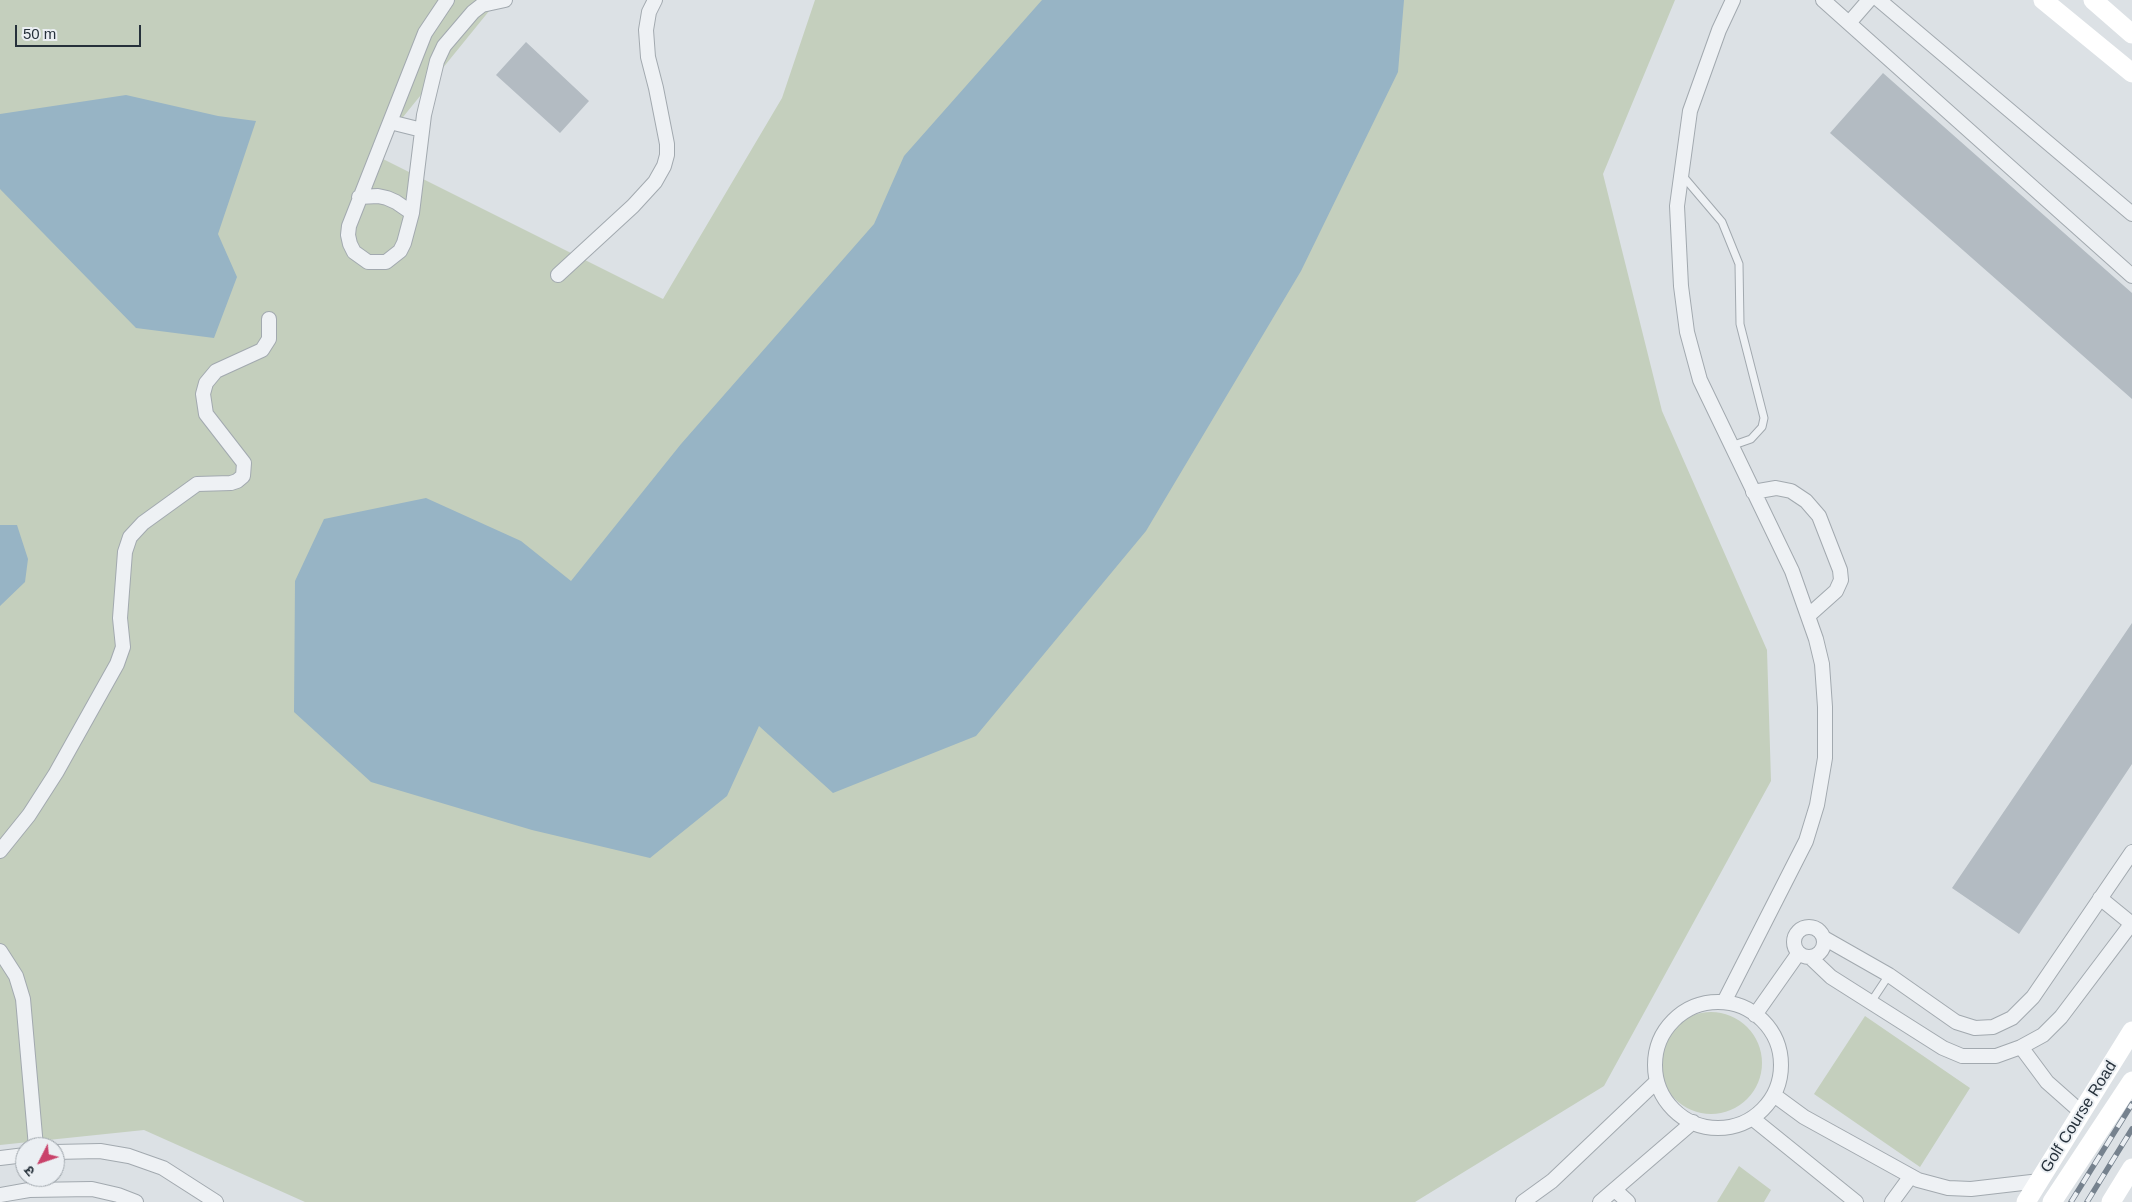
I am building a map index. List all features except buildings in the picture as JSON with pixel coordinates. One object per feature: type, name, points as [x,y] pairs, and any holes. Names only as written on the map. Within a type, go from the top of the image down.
[{"type":"main road","points":[[2043,0],[2132,73]]},
{"type":"main road","points":[[2093,0],[2132,34]]},
{"type":"main road","name":"Golf Course Road","points":[[2026,1202],[2132,1032]]},
{"type":"main road","points":[[2052,1202],[2132,1081]]},
{"type":"main road","points":[[2111,1202],[2132,1168]]},
{"type":"street","points":[[447,0],[425,33],[360,197],[348,235],[354,252],[368,262],[386,262],[400,251],[412,213],[428,95],[437,61],[444,46],[473,12],[482,5],[505,0]]},
{"type":"street","points":[[558,275],[633,206],[655,182],[664,166],[667,144],[648,57],[646,30],[649,12],[655,0]]},
{"type":"street","points":[[1724,1002],[1806,841],[1817,805],[1825,758],[1825,707],[1822,664],[1808,616],[1792,571],[1700,380],[1687,332],[1681,286],[1677,206],[1690,111],[1718,30],[1733,0]]},
{"type":"street","points":[[1823,0],[2132,276]]},
{"type":"street","points":[[1849,23],[1869,0]]},
{"type":"street","points":[[1879,0],[2132,214]]},
{"type":"street","points":[[390,122],[422,130]]},
{"type":"street","points":[[360,197],[378,196],[387,198],[412,213]]},
{"type":"street","points":[[0,851],[29,815],[56,773],[117,664],[123,647],[120,618],[125,552],[127,543],[134,530],[197,484],[237,481],[243,476],[244,463],[206,414],[203,394],[206,383],[216,371],[262,350],[269,339],[269,320]]},
{"type":"street","points":[[1753,492],[1776,488],[1791,492],[1806,501],[1819,516],[1840,570],[1841,580],[1836,591],[1808,616]]},
{"type":"street","points":[[1824,938],[1889,975],[1956,1022],[1975,1028],[1993,1027],[2012,1018],[2033,996],[2132,852]]},
{"type":"street","points":[[1755,1015],[1804,956],[1819,954],[1824,947],[1824,938],[1820,931],[1813,927],[1804,927],[1798,931],[1793,938],[1793,947],[1804,956],[1831,977],[1943,1048],[1962,1056],[1996,1056],[2021,1047],[2043,1035],[2061,1017],[2132,924],[2100,898]]},
{"type":"street","points":[[0,951],[16,976],[23,999],[35,1137]]},
{"type":"street","points":[[1724,1002],[1746,1008],[1765,1022],[1778,1044],[1782,1070],[1774,1095],[1765,1108],[1752,1118],[1733,1126],[1713,1128],[1693,1122],[1672,1108],[1656,1082],[1655,1062],[1661,1037],[1677,1017],[1699,1004],[1724,1002]]},
{"type":"street","points":[[2021,1047],[2047,1082],[2082,1113]]},
{"type":"street","points":[[1523,1202],[1552,1181],[1656,1082]]},
{"type":"street","points":[[1774,1095],[1804,1117],[1911,1176],[1948,1188],[1971,1189],[2040,1181]]},
{"type":"street","points":[[1752,1118],[1856,1202]]},
{"type":"street","points":[[1600,1202],[1693,1122]]},
{"type":"street","points":[[65,1152],[100,1151],[150,1162],[163,1168],[216,1202]]},
{"type":"street","points":[[0,1158],[15,1156]]},
{"type":"street","points":[[1892,1202],[1911,1176]]},
{"type":"street","points":[[0,1195],[29,1190],[92,1189],[118,1195],[136,1202]]},
{"type":"street","points":[[1615,1190],[1628,1202]]},
{"type":"lane","points":[[1682,175],[1722,222],[1739,264],[1740,324],[1764,418],[1762,427],[1751,439],[1731,446]]},
{"type":"lane","points":[[1871,1002],[1889,975]]},
{"type":"green space","points":[[0,0],[498,0],[373,154],[663,299],[782,98],[815,0],[1675,0],[1603,174],[1662,411],[1767,650],[1771,781],[1604,1086],[1415,1202],[305,1202],[144,1130],[65,1138],[15,1137],[15,1143],[0,1145]]},
{"type":"green space","points":[[1711,1012],[1730,1016],[1747,1027],[1758,1044],[1762,1063],[1758,1082],[1747,1099],[1730,1110],[1711,1114],[1692,1110],[1675,1099],[1664,1082],[1660,1063],[1664,1044],[1675,1027],[1692,1016]]},
{"type":"green space","points":[[1865,1016],[1970,1088],[1920,1167],[1814,1094]]},
{"type":"green space","points":[[1739,1166],[1771,1190],[1764,1202],[1717,1202]]},
{"type":"water","points":[[1042,0],[1404,0],[1398,72],[1301,271],[1146,531],[976,736],[833,793],[759,726],[727,796],[650,858],[532,830],[371,782],[294,712],[295,581],[324,519],[426,498],[521,541],[571,581],[681,444],[874,224],[904,156]]},
{"type":"water","points":[[126,95],[218,116],[256,121],[218,234],[237,277],[214,338],[136,328],[0,189],[0,114]]},
{"type":"water","points":[[0,525],[17,525],[28,559],[25,582],[0,606]]},
{"type":"railway","points":[[2071,1202],[2132,1104]]},
{"type":"railway","points":[[2087,1202],[2132,1129]]}]
